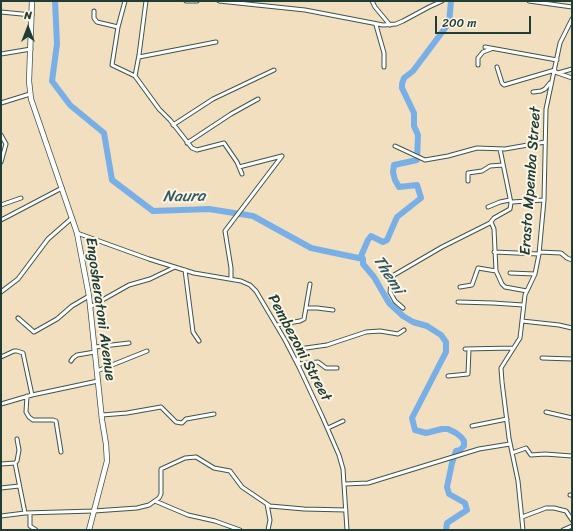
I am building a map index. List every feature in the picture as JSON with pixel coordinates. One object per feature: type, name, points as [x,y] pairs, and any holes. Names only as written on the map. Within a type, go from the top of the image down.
[{"type":"street","name":"Engosheratoni Avenue","points":[[32,1],[29,82],[30,94],[77,233],[89,296],[106,444],[107,461],[89,530]]},
{"type":"street","points":[[125,1],[118,26],[112,65],[135,76],[159,109],[170,120],[192,148],[197,150],[224,143],[230,150],[242,174]]},
{"type":"street","points":[[135,76],[139,57],[146,1]]},
{"type":"street","points":[[186,1],[197,1]]},
{"type":"street","points":[[219,1],[305,10],[346,17],[376,25],[390,25],[403,21],[442,1]]},
{"type":"street","points":[[372,1],[390,25]]},
{"type":"street","points":[[530,1],[572,7]]},
{"type":"street","points":[[94,11],[94,18],[97,22],[118,26]]},
{"type":"street","points":[[1,12],[32,15]]},
{"type":"street","name":"Erasto Mpemba Street","points":[[523,530],[518,481],[510,444],[501,368],[520,338],[523,305],[527,291],[535,274],[540,253],[544,200],[546,109],[551,82],[556,72],[562,39],[572,19]]},
{"type":"street","points":[[376,25],[384,53],[384,67]]},
{"type":"street","points":[[139,57],[216,42]]},
{"type":"street","points":[[485,47],[557,60]]},
{"type":"street","points":[[1,54],[31,49]]},
{"type":"street","points":[[478,65],[478,58],[483,52],[491,49]]},
{"type":"street","points":[[497,67],[504,85],[572,69]]},
{"type":"street","points":[[173,125],[213,99],[274,70]]},
{"type":"street","points":[[556,72],[572,78]]},
{"type":"street","points":[[533,92],[538,92],[545,89],[551,82]]},
{"type":"street","points":[[1,103],[30,94]]},
{"type":"street","points":[[188,143],[231,114],[258,99]]},
{"type":"street","points":[[1,135],[6,144],[1,162]]},
{"type":"street","points":[[395,146],[424,160],[448,156],[477,148],[500,149],[545,142]]},
{"type":"street","points":[[403,308],[395,301],[390,292],[394,275],[442,247],[491,222],[494,218],[510,209],[500,149]]},
{"type":"street","points":[[231,279],[231,268],[225,231],[282,156],[239,167]]},
{"type":"street","points":[[468,181],[468,173],[482,171],[490,166],[503,165]]},
{"type":"street","points":[[1,220],[62,188]]},
{"type":"street","points":[[1,205],[20,198]]},
{"type":"street","points":[[488,207],[500,202],[544,200]]},
{"type":"street","points":[[1,292],[18,279],[48,238],[72,218]]},
{"type":"street","points":[[491,222],[494,228],[496,271],[505,287],[527,291]]},
{"type":"street","name":"Pembezoni Street","points":[[77,233],[194,273],[231,279],[250,285],[256,291],[277,325],[299,366],[328,428],[341,462],[345,484],[347,530]]},
{"type":"street","points":[[494,252],[561,253],[572,260]]},
{"type":"street","points":[[90,307],[129,285],[150,279],[175,267]]},
{"type":"street","points":[[460,287],[472,285],[478,268],[496,271]]},
{"type":"street","points":[[185,270],[193,332],[199,341]]},
{"type":"street","points":[[510,273],[535,274]]},
{"type":"street","points":[[277,325],[302,320],[305,316],[310,284]]},
{"type":"street","points":[[18,318],[34,332],[57,319],[72,306],[89,296]]},
{"type":"street","points":[[458,302],[523,305]]},
{"type":"street","points":[[306,308],[333,310]]},
{"type":"street","points":[[522,321],[572,328]]},
{"type":"street","points":[[337,368],[326,368],[318,362],[299,366],[299,353],[302,349],[336,342],[366,332],[380,331],[398,334],[404,330]]},
{"type":"street","points":[[71,361],[77,355],[128,343]]},
{"type":"street","points":[[465,349],[513,348]]},
{"type":"street","points":[[448,376],[468,373],[469,349]]},
{"type":"street","points":[[1,357],[17,350],[24,353],[32,395]]},
{"type":"street","points":[[97,371],[147,351]]},
{"type":"street","points":[[542,358],[572,359]]},
{"type":"street","points":[[1,404],[27,396],[98,381]]},
{"type":"street","points":[[27,396],[26,412],[29,417],[33,420],[56,421],[61,452]]},
{"type":"street","points":[[102,415],[127,413],[161,407],[176,422],[182,423],[186,419],[214,414]]},
{"type":"street","points":[[546,412],[572,418]]},
{"type":"street","points":[[472,426],[507,419]]},
{"type":"street","points":[[328,428],[343,421]]},
{"type":"street","points":[[17,439],[19,450],[17,461],[15,463],[25,513]]},
{"type":"street","points":[[345,484],[368,483],[479,449],[510,444]]},
{"type":"street","points":[[512,453],[526,448],[531,454],[572,456]]},
{"type":"street","points":[[1,516],[25,513],[94,512],[137,508],[149,505],[159,498],[162,489],[161,469],[185,458],[196,457],[214,468],[230,471],[242,487],[270,506],[346,510]]},
{"type":"street","points":[[1,464],[15,463]]},
{"type":"street","points":[[1,488],[20,486]]},
{"type":"street","points":[[155,501],[188,515],[215,521],[240,530]]},
{"type":"street","points":[[267,504],[270,520],[268,530]]},
{"type":"street","points":[[522,517],[546,508],[554,508],[566,511],[572,520]]},
{"type":"street","points":[[30,513],[30,525],[36,530]]},
{"type":"street","points":[[563,530],[572,526]]},
{"type":"waterway","name":"Naura","points":[[55,1],[57,44],[52,81],[70,105],[104,133],[112,180],[153,211],[209,209],[253,216],[311,248],[363,259]]},
{"type":"waterway","name":"Themi","points":[[446,530],[447,523],[467,510],[465,503],[449,494],[447,487],[456,451],[460,450],[464,446],[464,441],[456,433],[448,429],[426,433],[415,430],[412,418],[446,352],[446,342],[441,335],[427,326],[413,322],[403,316],[389,303],[374,277],[363,264],[363,259],[361,256],[371,236],[383,242],[387,240],[397,217],[421,198],[417,185],[399,187],[393,172],[394,165],[417,160],[418,135],[414,126],[414,113],[402,88],[402,84],[404,78],[413,71],[449,23],[451,1]]}]
